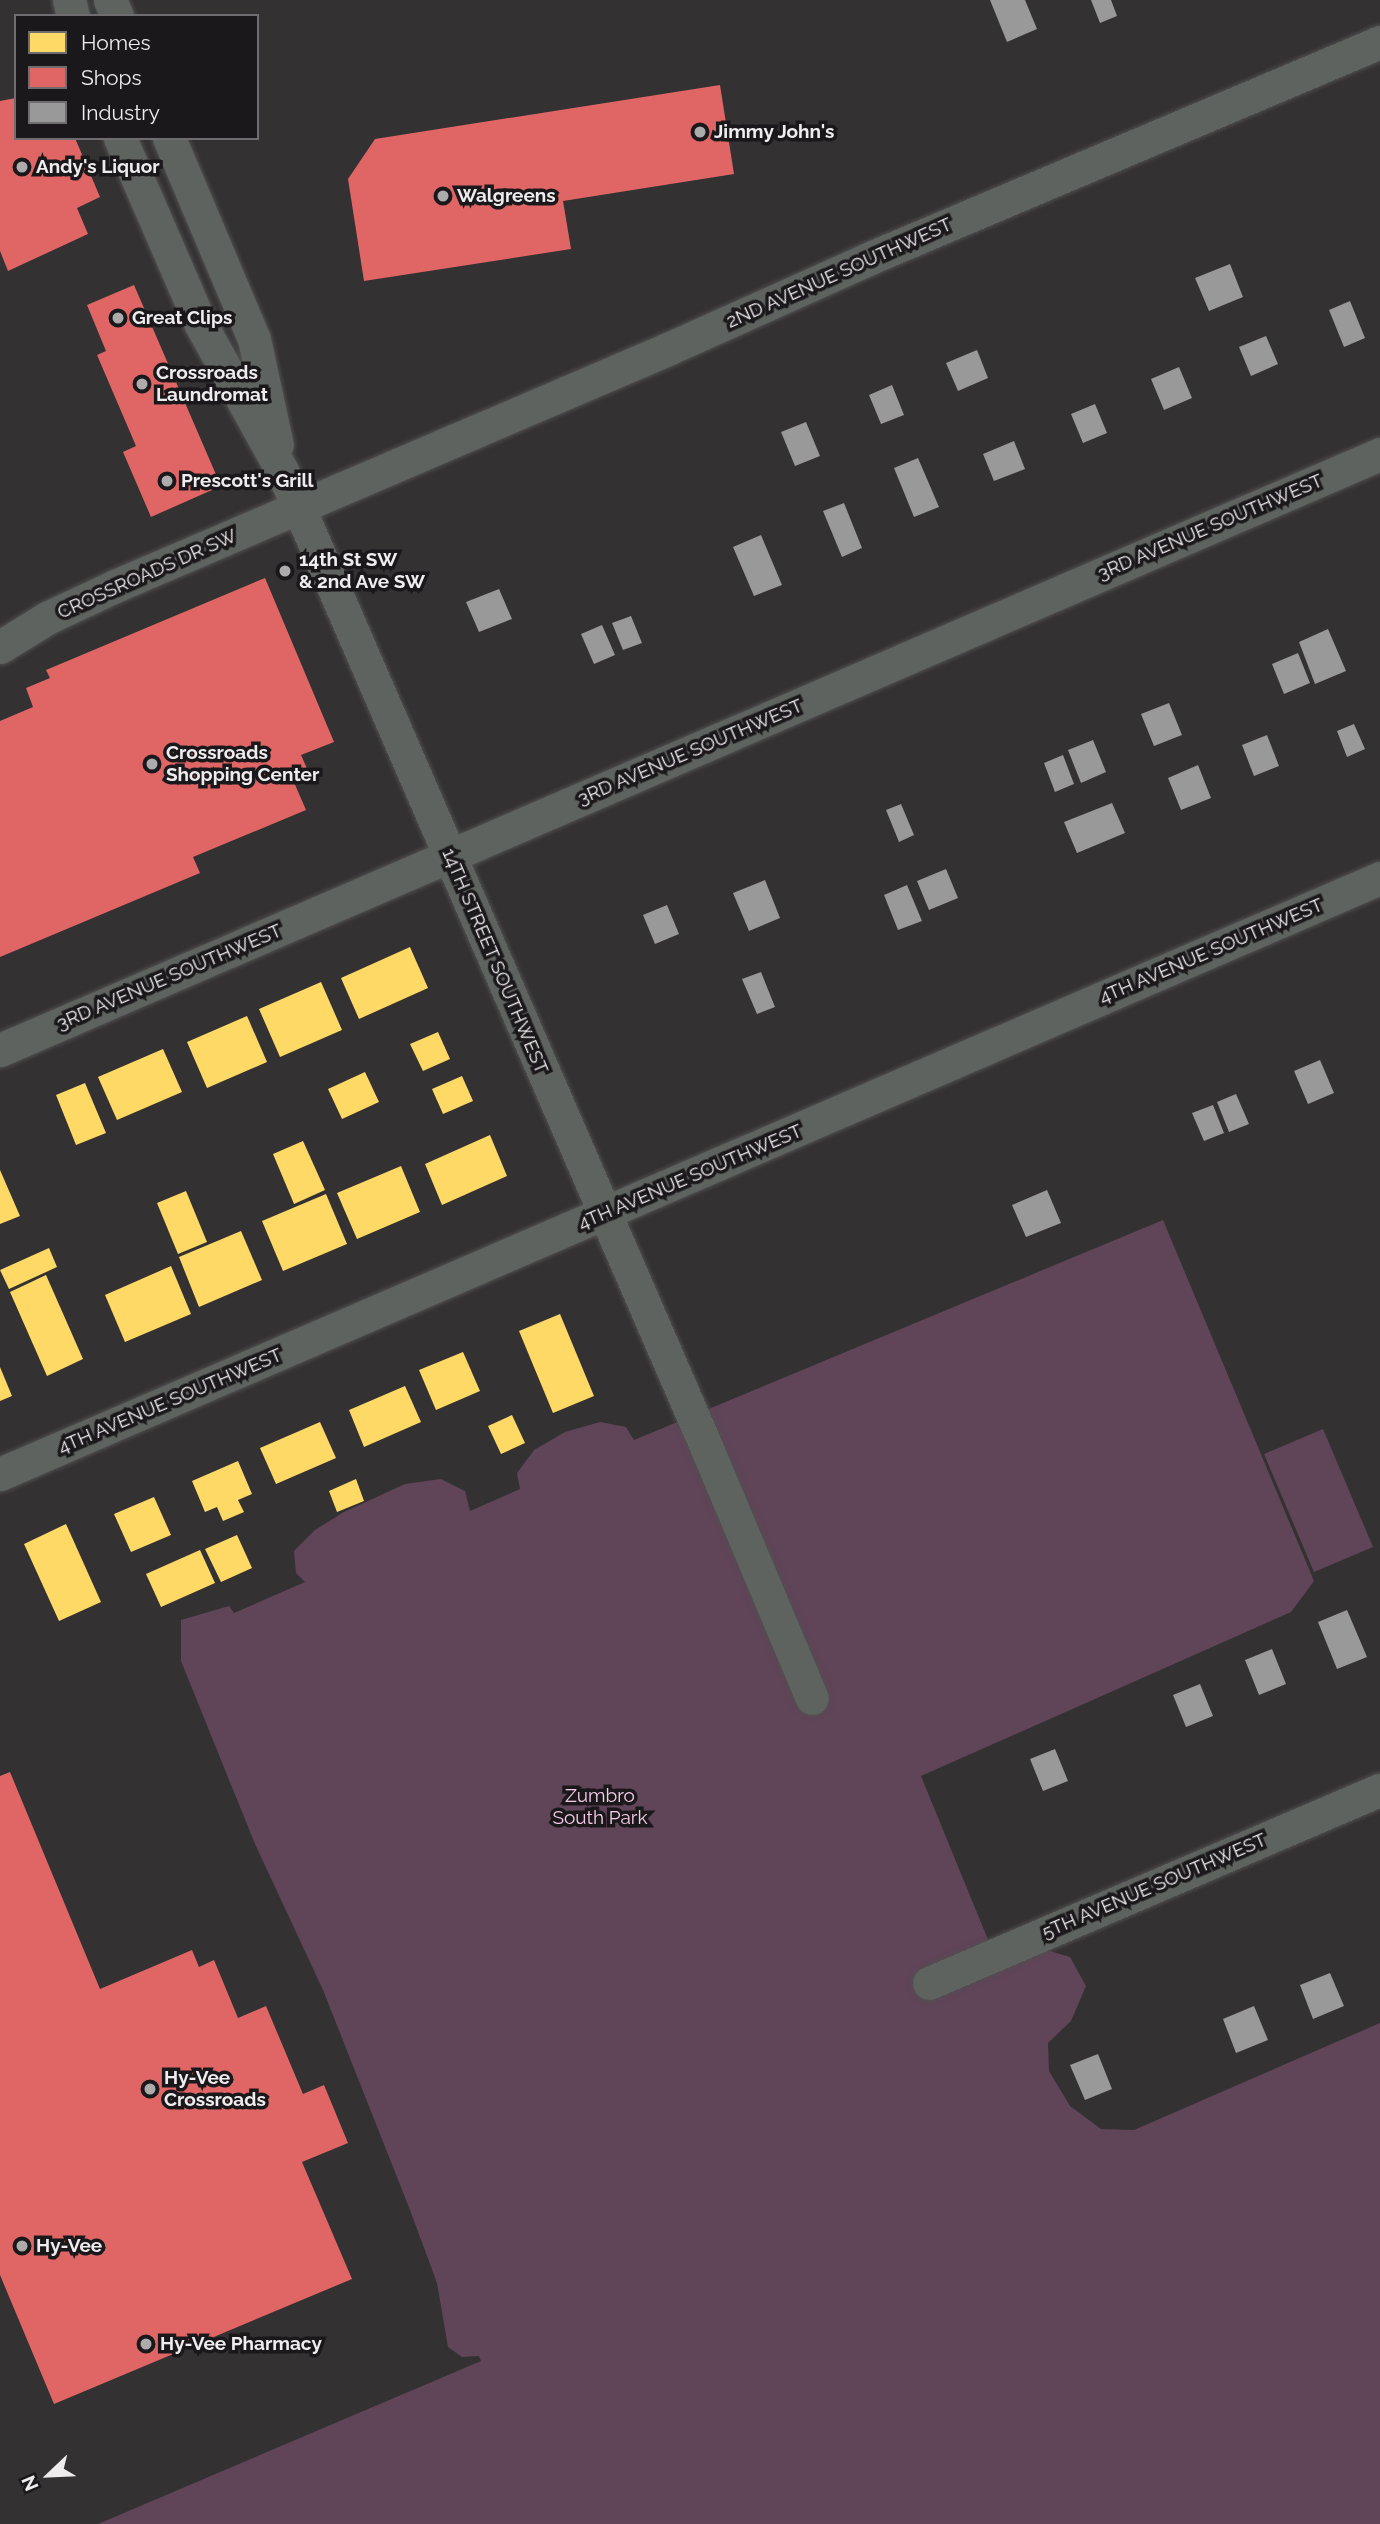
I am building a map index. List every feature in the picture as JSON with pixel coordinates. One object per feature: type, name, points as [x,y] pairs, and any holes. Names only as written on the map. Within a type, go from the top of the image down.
[{"type":"street","name":"2ND AVENUE SOUTHWEST","points":[[299,508],[870,258],[1380,42]]},
{"type":"street","name":"14TH STREET SOUTHWEST","points":[[121,140],[200,323],[282,471],[299,508],[708,1451],[812,1698]]},
{"type":"street","name":"14TH STREET SOUTHWEST","points":[[170,140],[254,340],[266,382],[282,471]]},
{"type":"street","name":"3RD AVENUE SOUTHWEST","points":[[0,1050],[1380,454]]},
{"type":"street","name":"CROSSROADS DR SW","points":[[0,647],[47,618],[299,508]]},
{"type":"street","name":"4TH AVENUE SOUTHWEST","points":[[0,1474],[1380,878]]},
{"type":"street","name":"5TH AVENUE SOUTHWEST","points":[[929,1983],[1380,1790]]},
{"type":"green space","name":"Zumbro South Park","points":[[1163,1220],[1314,1581],[1291,1612],[921,1776],[998,1964],[1036,1947],[1070,1957],[1086,1986],[1071,2021],[1048,2043],[1049,2071],[1070,2106],[1101,2129],[1134,2130],[1380,2023],[1380,2524],[98,2524],[481,2361],[479,2356],[462,2357],[448,2347],[437,2283],[410,2210],[323,1990],[255,1844],[181,1661],[181,1620],[229,1606],[234,1613],[305,1582],[296,1573],[294,1551],[315,1530],[344,1512],[405,1484],[441,1479],[465,1491],[470,1511],[520,1489],[517,1473],[534,1450],[565,1432],[600,1422],[626,1427],[634,1440]]},
{"type":"green space","points":[[1323,1429],[1373,1547],[1314,1572],[1264,1454]]},
{"type":"building: Homes","points":[[410,947],[428,988],[359,1019],[341,978]]},
{"type":"building: Homes","points":[[321,982],[342,1030],[280,1057],[259,1009]]},
{"type":"building: Homes","points":[[247,1016],[267,1062],[207,1088],[187,1042]]},
{"type":"building: Homes","points":[[438,1032],[450,1059],[423,1071],[410,1044]]},
{"type":"building: Homes","points":[[163,1049],[182,1092],[117,1120],[98,1077]]},
{"type":"building: Homes","points":[[365,1072],[379,1102],[342,1119],[328,1089]]},
{"type":"building: Homes","points":[[462,1076],[473,1101],[443,1114],[432,1089]]},
{"type":"building: Homes","points":[[85,1083],[106,1133],[76,1145],[56,1095]]},
{"type":"building: Homes","points":[[490,1135],[507,1176],[442,1205],[425,1164]]},
{"type":"building: Homes","points":[[303,1141],[325,1190],[294,1204],[273,1154]]},
{"type":"building: Homes","points":[[401,1166],[420,1212],[357,1239],[337,1193]]},
{"type":"building: Homes","points":[[0,1170],[20,1216],[0,1224]]},
{"type":"building: Homes","points":[[186,1191],[207,1242],[178,1254],[157,1203]]},
{"type":"building: Homes","points":[[326,1194],[347,1244],[283,1271],[262,1221]]},
{"type":"building: Homes","points":[[241,1231],[262,1280],[199,1307],[179,1257]]},
{"type":"building: Homes","points":[[49,1248],[57,1267],[9,1289],[0,1270]]},
{"type":"building: Homes","points":[[171,1266],[191,1314],[125,1342],[105,1295]]},
{"type":"building: Homes","points":[[46,1275],[83,1359],[47,1376],[10,1292]]},
{"type":"building: Homes","points":[[560,1314],[594,1396],[553,1413],[519,1331]]},
{"type":"building: Homes","points":[[463,1352],[480,1391],[436,1410],[419,1370]]},
{"type":"building: Homes","points":[[0,1367],[12,1396],[0,1401]]},
{"type":"building: Homes","points":[[405,1386],[421,1422],[364,1447],[349,1410]]},
{"type":"building: Homes","points":[[512,1415],[525,1443],[501,1454],[488,1426]]},
{"type":"building: Homes","points":[[320,1422],[336,1458],[276,1484],[260,1448]]},
{"type":"building: Homes","points":[[238,1461],[252,1494],[238,1500],[244,1512],[223,1521],[217,1507],[205,1512],[192,1481]]},
{"type":"building: Homes","points":[[356,1479],[364,1501],[337,1512],[329,1491]]},
{"type":"building: Homes","points":[[154,1497],[171,1535],[131,1552],[114,1514]]},
{"type":"building: Homes","points":[[66,1524],[101,1602],[59,1621],[24,1544]]},
{"type":"building: Homes","points":[[237,1535],[252,1568],[221,1582],[205,1549]]},
{"type":"building: Homes","points":[[200,1550],[215,1583],[161,1607],[146,1574]]},
{"type":"building: Shops","points":[[720,85],[734,174],[563,201],[571,249],[364,281],[348,179],[375,139]]},
{"type":"building: Shops","points":[[14,98],[14,140],[76,140],[100,197],[77,208],[88,234],[8,271],[0,251],[0,101]]},
{"type":"building: Shops","points":[[134,285],[221,486],[151,517],[123,452],[136,446],[97,355],[106,351],[87,305]]},
{"type":"building: Shops","name":"Crossroads Shopping Center","points":[[265,578],[334,742],[301,755],[309,773],[293,780],[306,810],[193,857],[200,873],[0,957],[0,721],[33,707],[26,688],[50,678],[46,670]]},
{"type":"building: Shops","name":"Hy-Vee Crossroads","points":[[10,1772],[100,1989],[192,1950],[199,1967],[214,1960],[238,2018],[266,2006],[303,2094],[324,2085],[348,2143],[302,2162],[352,2279],[54,2404],[0,2275],[0,1776]]},
{"type":"building: Industry","points":[[990,0],[1025,0],[1037,29],[1007,42]]},
{"type":"building: Industry","points":[[1091,0],[1111,0],[1117,16],[1100,23]]},
{"type":"building: Industry","points":[[1230,264],[1243,297],[1209,311],[1195,278]]},
{"type":"building: Industry","points":[[1350,301],[1365,338],[1344,347],[1329,310]]},
{"type":"building: Industry","points":[[1266,336],[1278,364],[1251,376],[1239,347]]},
{"type":"building: Industry","points":[[977,350],[988,378],[958,391],[946,363]]},
{"type":"building: Industry","points":[[1179,367],[1192,398],[1164,410],[1151,379]]},
{"type":"building: Industry","points":[[892,385],[904,415],[881,424],[869,395]]},
{"type":"building: Industry","points":[[1095,404],[1107,433],[1083,443],[1071,414]]},
{"type":"building: Industry","points":[[806,422],[820,456],[795,466],[781,432]]},
{"type":"building: Industry","points":[[1014,441],[1025,469],[994,481],[983,454]]},
{"type":"building: Industry","points":[[918,458],[939,507],[914,517],[894,468]]},
{"type":"building: Industry","points":[[844,503],[862,548],[842,557],[823,511]]},
{"type":"building: Industry","points":[[761,535],[782,585],[754,596],[733,547]]},
{"type":"building: Industry","points":[[499,589],[512,619],[479,632],[466,602]]},
{"type":"building: Industry","points":[[631,616],[642,643],[623,650],[612,623]]},
{"type":"building: Industry","points":[[602,625],[615,655],[594,664],[581,634]]},
{"type":"building: Industry","points":[[1328,629],[1346,671],[1315,684],[1299,642]]},
{"type":"building: Industry","points":[[1298,653],[1310,683],[1284,694],[1272,664]]},
{"type":"building: Industry","points":[[1169,703],[1182,735],[1154,746],[1141,714]]},
{"type":"building: Industry","points":[[1354,724],[1365,749],[1347,757],[1337,731]]},
{"type":"building: Industry","points":[[1267,735],[1279,766],[1254,776],[1242,745]]},
{"type":"building: Industry","points":[[1093,740],[1106,772],[1081,783],[1068,750]]},
{"type":"building: Industry","points":[[1063,755],[1074,784],[1055,792],[1044,763]]},
{"type":"building: Industry","points":[[1198,765],[1211,798],[1181,810],[1168,778]]},
{"type":"building: Industry","points":[[1112,803],[1125,833],[1077,853],[1064,822]]},
{"type":"building: Industry","points":[[901,804],[914,835],[899,842],[886,810]]},
{"type":"building: Industry","points":[[946,869],[958,898],[929,910],[917,881]]},
{"type":"building: Industry","points":[[765,880],[780,918],[749,931],[733,893]]},
{"type":"building: Industry","points":[[907,885],[922,921],[898,930],[884,895]]},
{"type":"building: Industry","points":[[667,905],[679,934],[655,944],[643,915]]},
{"type":"building: Industry","points":[[761,972],[775,1007],[757,1014],[742,979]]},
{"type":"building: Industry","points":[[1320,1060],[1334,1093],[1308,1104],[1294,1071]]},
{"type":"building: Industry","points":[[1236,1094],[1249,1124],[1229,1132],[1217,1102]]},
{"type":"building: Industry","points":[[1213,1105],[1224,1133],[1204,1141],[1192,1113]]},
{"type":"building: Industry","points":[[1047,1190],[1061,1223],[1026,1237],[1012,1205]]},
{"type":"building: Industry","points":[[1347,1610],[1367,1657],[1337,1669],[1318,1622]]},
{"type":"building: Industry","points":[[1272,1649],[1286,1684],[1259,1695],[1245,1660]]},
{"type":"building: Industry","points":[[1200,1684],[1213,1716],[1186,1727],[1173,1695]]},
{"type":"building: Industry","points":[[1055,1749],[1068,1781],[1043,1791],[1030,1759]]},
{"type":"building: Industry","points":[[1330,1973],[1344,2006],[1313,2019],[1300,1985]]},
{"type":"building: Industry","points":[[1254,2006],[1268,2040],[1236,2053],[1223,2019]]},
{"type":"building: Industry","points":[[1098,2054],[1112,2089],[1085,2100],[1070,2065]]},
{"type":"place","name":"Jimmy John's","points":[[700,132]]},
{"type":"place","name":"Andy's Liquor","points":[[22,167]]},
{"type":"place","name":"Walgreens","points":[[443,196]]},
{"type":"place","name":"Great Clips","points":[[118,318]]},
{"type":"place","name":"Crossroads Laundromat","points":[[142,384]]},
{"type":"place","name":"Prescott's Grill","points":[[167,481]]},
{"type":"place","name":"14th St SW & 2nd Ave SW","points":[[285,571]]},
{"type":"place","name":"Crossroads Shopping Center","points":[[152,764]]},
{"type":"place","name":"Hy-Vee Crossroads","points":[[150,2089]]},
{"type":"place","name":"Hy-Vee","points":[[22,2246]]},
{"type":"place","name":"Hy-Vee Pharmacy","points":[[146,2344]]}]
